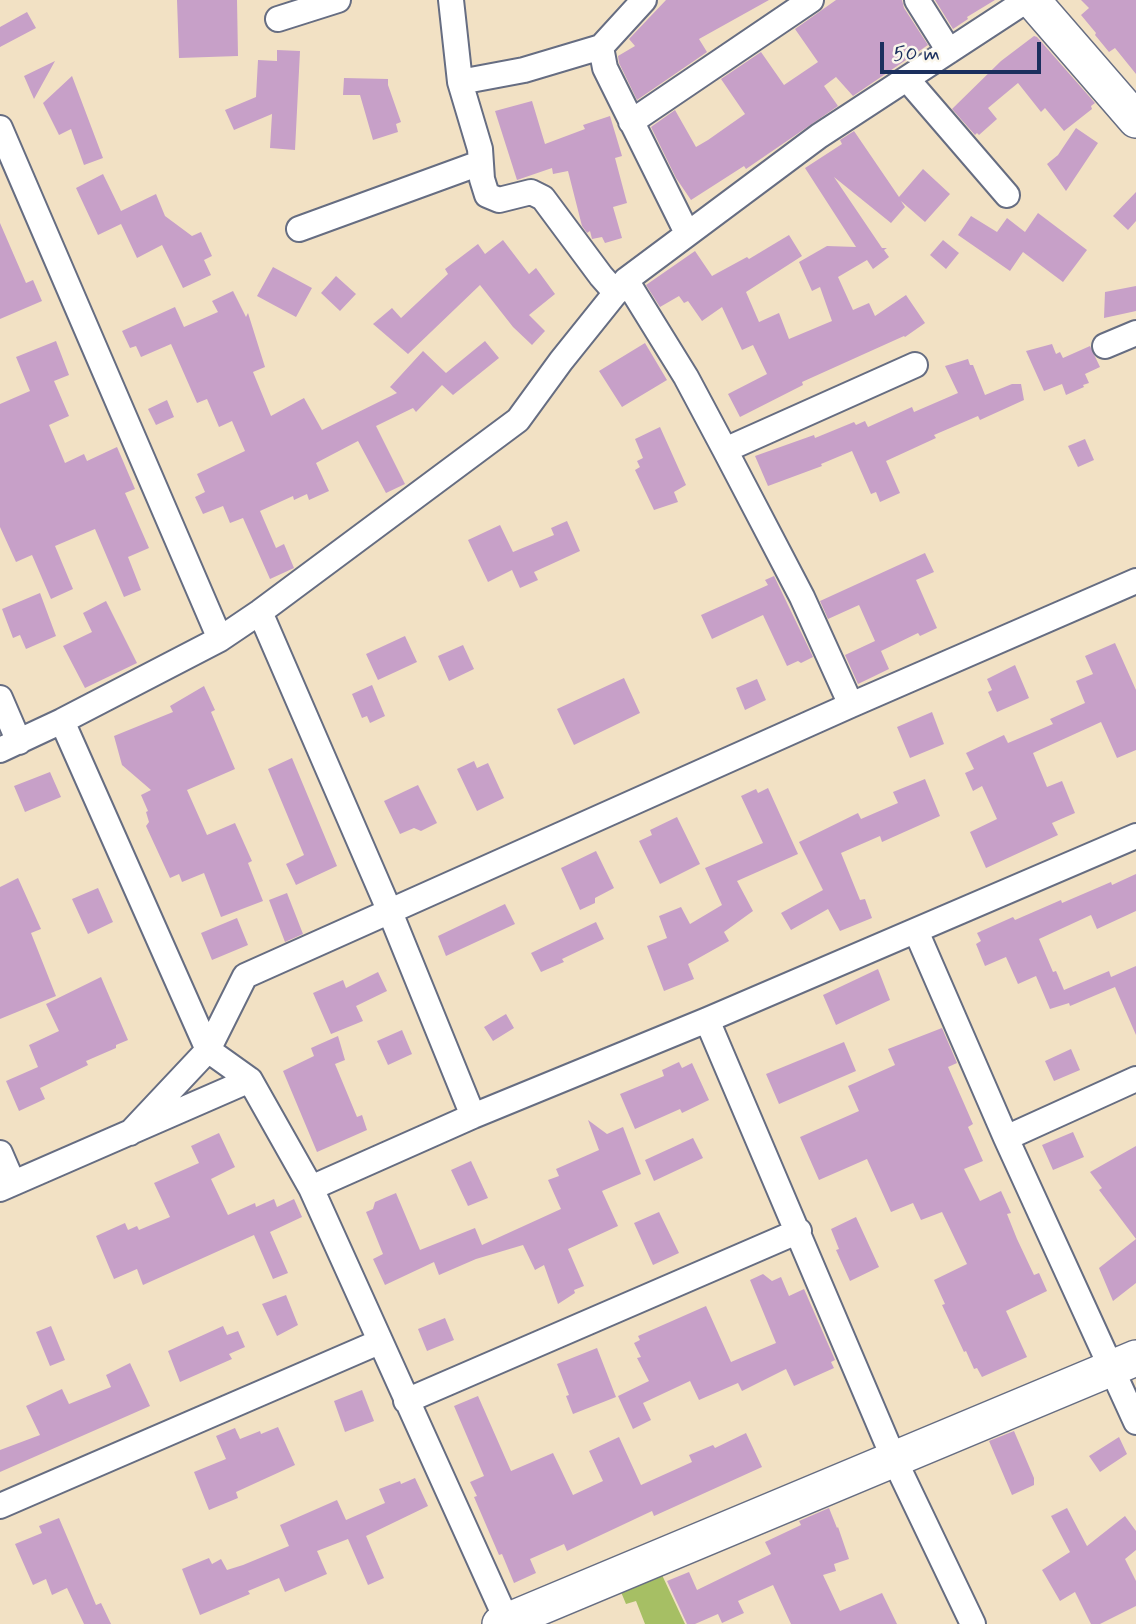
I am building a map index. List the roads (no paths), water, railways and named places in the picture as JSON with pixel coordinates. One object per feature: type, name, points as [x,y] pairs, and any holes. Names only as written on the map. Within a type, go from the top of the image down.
[{"type":"street","points":[[278,19],[338,0]]},
{"type":"street","points":[[451,0],[460,82],[480,149],[480,163],[487,195],[499,200],[531,192],[543,198],[601,276],[621,286],[686,377],[802,597],[851,705]]},
{"type":"street","points":[[460,82],[524,70],[601,47],[644,0]]},
{"type":"street","points":[[631,122],[811,0]]},
{"type":"street","points":[[917,0],[949,51]]},
{"type":"street","points":[[0,698],[10,746],[220,639],[260,612],[518,420],[621,286],[819,136],[1030,0],[1136,120]]},
{"type":"street","points":[[601,47],[605,68],[688,233]]},
{"type":"street","points":[[907,79],[1007,195]]},
{"type":"street","points":[[0,128],[220,639]]},
{"type":"street","points":[[299,229],[480,163]]},
{"type":"street","points":[[1105,346],[1136,333]]},
{"type":"street","points":[[725,450],[915,365]]},
{"type":"street","points":[[130,1132],[208,1049],[245,976],[851,705],[1136,582]]},
{"type":"street","points":[[260,612],[390,912],[473,1116]]},
{"type":"street","points":[[62,721],[208,1049],[250,1080],[311,1188],[504,1623],[1123,1363]]},
{"type":"street","points":[[311,1188],[473,1116],[707,1020],[1136,836]]},
{"type":"street","points":[[916,931],[1006,1138],[1123,1363],[1136,1422]]},
{"type":"street","points":[[707,1020],[894,1459],[972,1624]]},
{"type":"street","points":[[1006,1138],[1136,1079]]},
{"type":"street","points":[[0,1153],[6,1186],[250,1080]]},
{"type":"street","points":[[407,1401],[799,1231]]},
{"type":"street","points":[[0,1506],[379,1342]]}]
